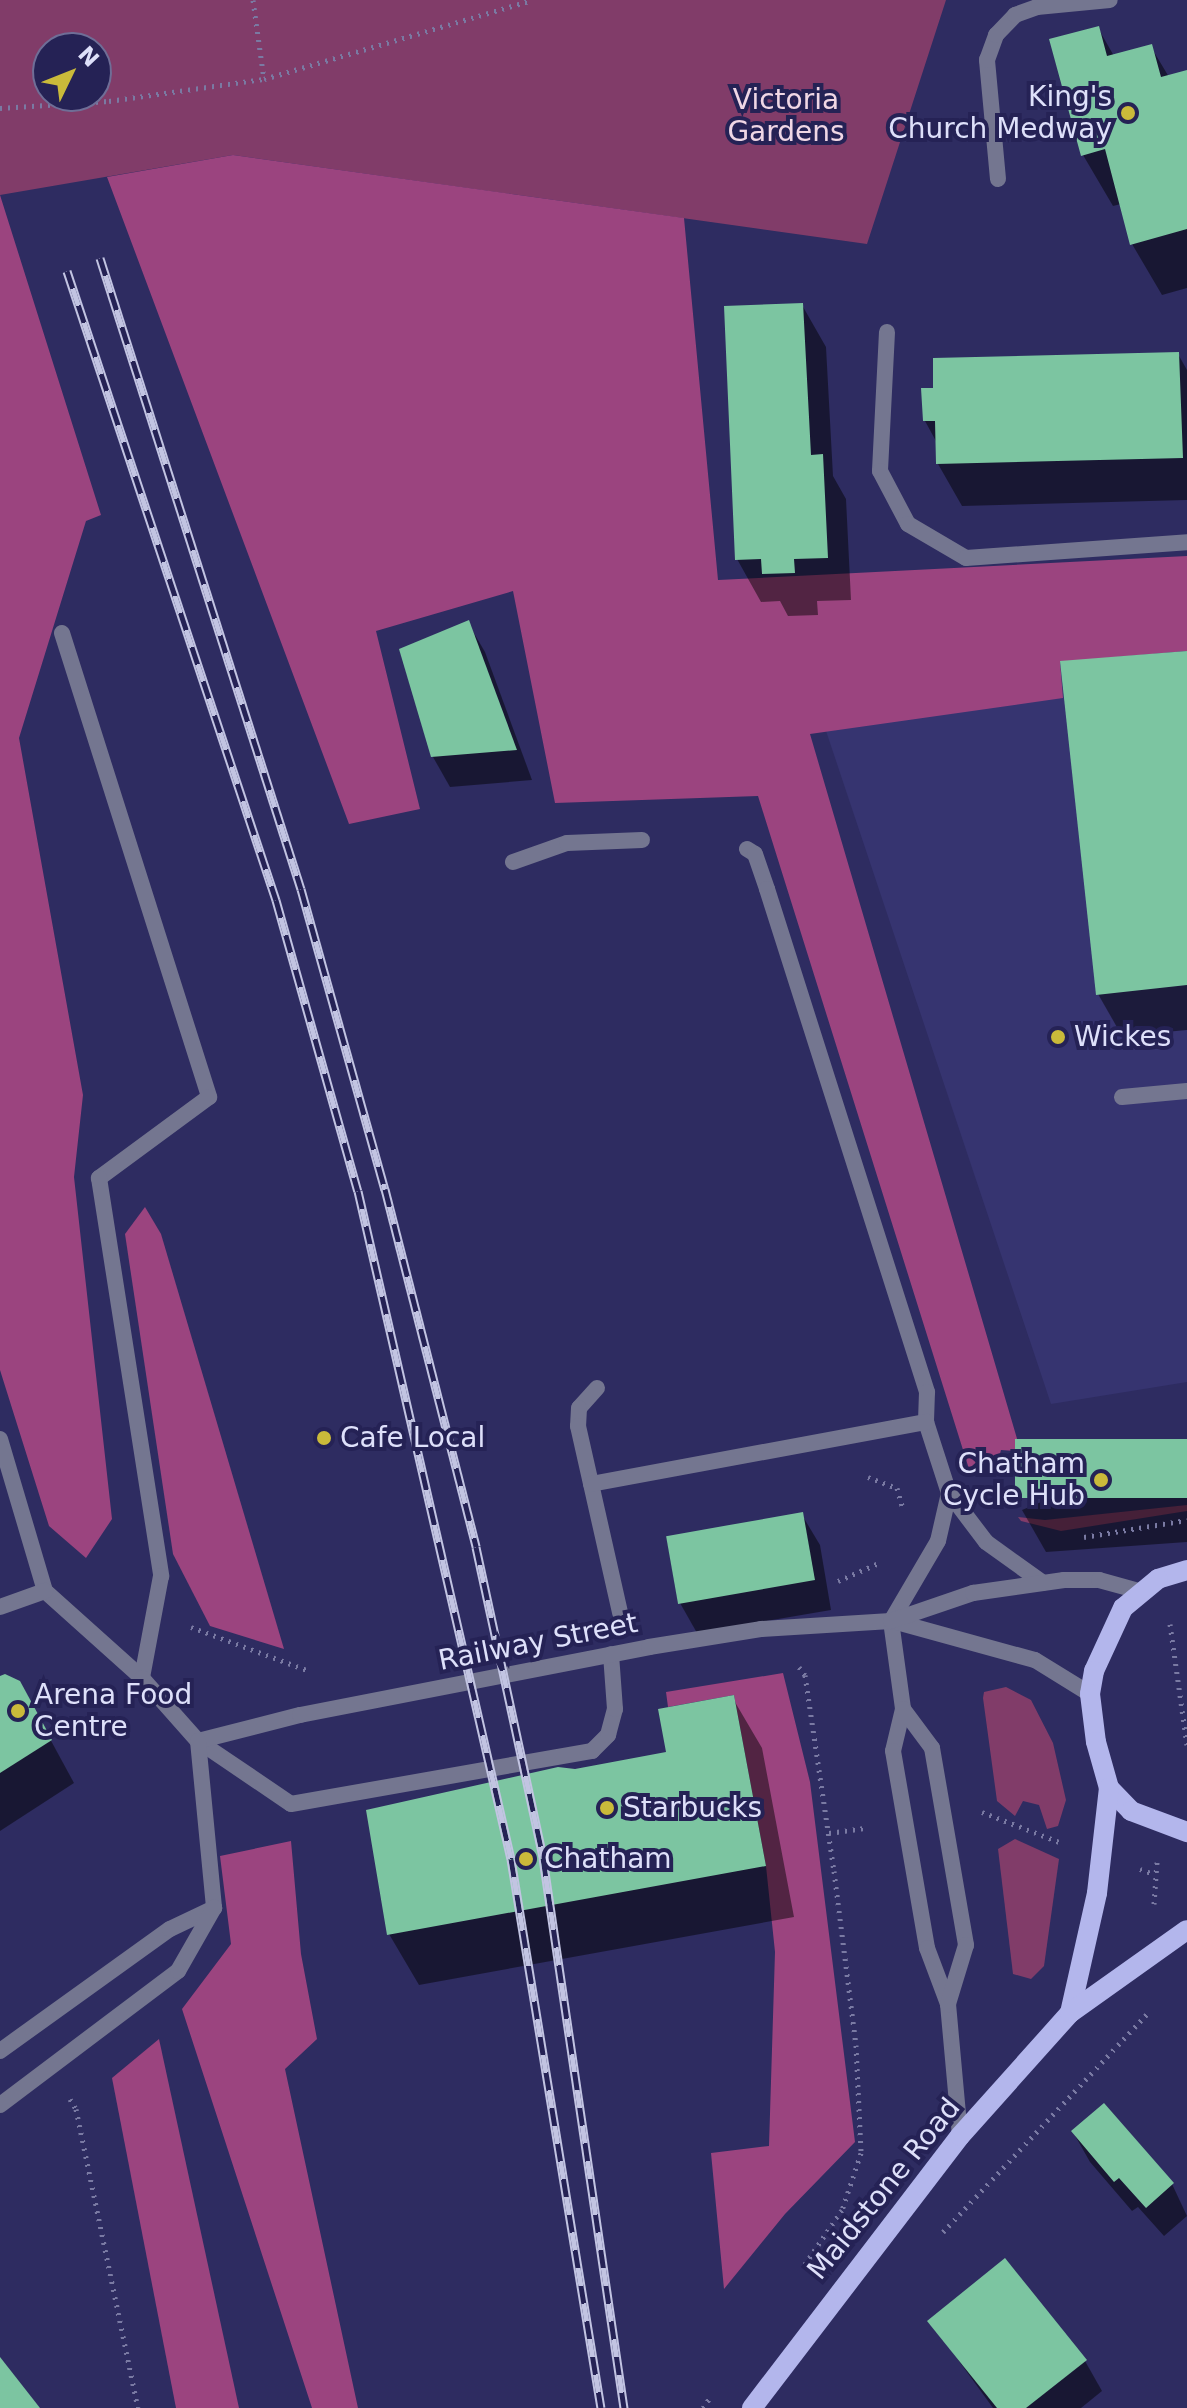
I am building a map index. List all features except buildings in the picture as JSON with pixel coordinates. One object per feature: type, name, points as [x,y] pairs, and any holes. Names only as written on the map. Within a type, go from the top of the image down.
[{"type":"main road","points":[[1187,1570],[1139,1591],[1110,1631],[1090,1694],[1096,1742],[1109,1788],[1131,1811],[1187,1832]]},
{"type":"main road","name":"Maidstone Road","points":[[1070,2013],[1103,1858],[1109,1788]]},
{"type":"main road","name":"Maidstone Road","points":[[752,2408],[821,2312],[960,2136],[1070,2013],[1187,1930]]},
{"type":"street","points":[[998,179],[987,60],[996,35],[1015,15],[1037,7],[1110,0]]},
{"type":"street","points":[[887,332],[880,471],[908,524],[966,558],[1187,542]]},
{"type":"street","points":[[62,633],[209,1097],[99,1178],[161,1576],[142,1678]]},
{"type":"street","points":[[513,862],[567,843],[642,840]]},
{"type":"street","points":[[747,849],[755,854],[767,889],[918,1363],[927,1392],[926,1422],[949,1493],[986,1542],[1043,1583]]},
{"type":"street","points":[[1122,1097],[1187,1091]]},
{"type":"street","points":[[597,1388],[578,1413],[620,1613]]},
{"type":"street","points":[[591,1484],[926,1422]]},
{"type":"street","points":[[0,1439],[45,1591],[142,1678],[198,1741],[283,1803],[306,1802],[592,1751],[608,1735],[617,1696],[611,1654]]},
{"type":"street","points":[[949,1493],[938,1541],[891,1621],[903,1709],[893,1751],[927,1948],[948,2004],[960,2136]]},
{"type":"street","name":"Railway Street","points":[[198,1741],[300,1715],[611,1654],[761,1629],[891,1621],[973,1593],[1043,1583],[1099,1580],[1139,1591]]},
{"type":"street","points":[[0,1607],[45,1591]]},
{"type":"street","name":"Railway Street","points":[[891,1621],[1035,1660],[1090,1694]]},
{"type":"street","points":[[903,1709],[932,1748],[966,1945],[948,2004]]},
{"type":"street","points":[[0,2105],[178,1971],[214,1908],[198,1741]]},
{"type":"street","points":[[0,2051],[170,1929],[214,1908]]},
{"type":"path","points":[[253,0],[264,79]]},
{"type":"path","points":[[0,108],[109,101],[264,79],[532,0]]},
{"type":"path","points":[[855,1479],[874,1476],[897,1488],[906,1521]]},
{"type":"path","points":[[1078,1538],[1187,1520]]},
{"type":"path","points":[[155,1608],[201,1632],[299,1668]]},
{"type":"path","points":[[1175,1614],[1168,1630],[1187,1745]]},
{"type":"path","points":[[796,2277],[842,2210],[861,2153],[856,2045],[829,1833],[803,1670]]},
{"type":"path","points":[[944,1816],[978,1811],[1154,1874]]},
{"type":"path","points":[[829,1833],[907,1823]]},
{"type":"path","points":[[935,2241],[1156,2005]]},
{"type":"path","points":[[49,2069],[76,2109],[138,2408]]},
{"type":"shaded area","points":[[233,155],[684,218],[718,580],[1187,556],[1187,651],[1060,662],[1063,698],[810,734],[1018,1442],[1015,1451],[1001,1450],[998,1461],[969,1469],[758,796],[555,803],[513,591],[376,631],[420,809],[349,824],[107,177]]},
{"type":"shaded area","points":[[0,195],[101,515],[86,521],[19,738],[83,1095],[74,1177],[112,1519],[86,1558],[49,1526],[0,1370]]},
{"type":"shaded area","name":"Wickes","points":[[1187,629],[1187,1382],[1051,1404],[813,692]]},
{"type":"shaded area","points":[[145,1207],[161,1234],[284,1649],[210,1626],[173,1554],[125,1234]]},
{"type":"shaded area","points":[[783,1673],[810,1782],[855,2142],[785,2214],[724,2289],[711,2153],[769,2146],[775,1952],[766,1866],[734,1695],[668,1707],[666,1692]]},
{"type":"shaded area","points":[[291,1841],[301,1954],[317,2039],[285,2069],[358,2408],[312,2408],[182,2009],[231,1944],[220,1856]]},
{"type":"shaded area","points":[[159,2039],[239,2408],[176,2408],[112,2078]]},
{"type":"green space","name":"Victoria Gardens","points":[[0,0],[946,0],[867,244],[233,155],[0,195]]},
{"type":"green space","points":[[1187,1505],[1187,1511],[1061,1531],[1021,1521],[1018,1517],[1045,1520]]},
{"type":"green space","points":[[1006,1687],[1031,1700],[1053,1743],[1066,1800],[1058,1826],[1047,1829],[1039,1805],[1023,1801],[1015,1816],[997,1801],[983,1698],[984,1692]]},
{"type":"green space","points":[[1015,1839],[1059,1859],[1044,1966],[1031,1979],[1013,1974],[998,1849]]},
{"type":"railway","points":[[100,258],[301,889],[385,1189],[476,1547],[543,1858],[624,2408]]},
{"type":"railway","points":[[67,271],[276,900],[358,1191],[511,1859],[601,2408]]},
{"type":"place","name":"King's Church Medway","points":[[1128,113]]},
{"type":"place","name":"Wickes","points":[[1058,1037]]},
{"type":"place","name":"Cafe Local","points":[[324,1438]]},
{"type":"place","name":"Chatham Cycle Hub","points":[[1101,1480]]},
{"type":"place","name":"Arena Food Centre","points":[[18,1711]]},
{"type":"place","name":"Starbucks","points":[[607,1808]]},
{"type":"place","name":"Chatham","points":[[526,1859]]}]
